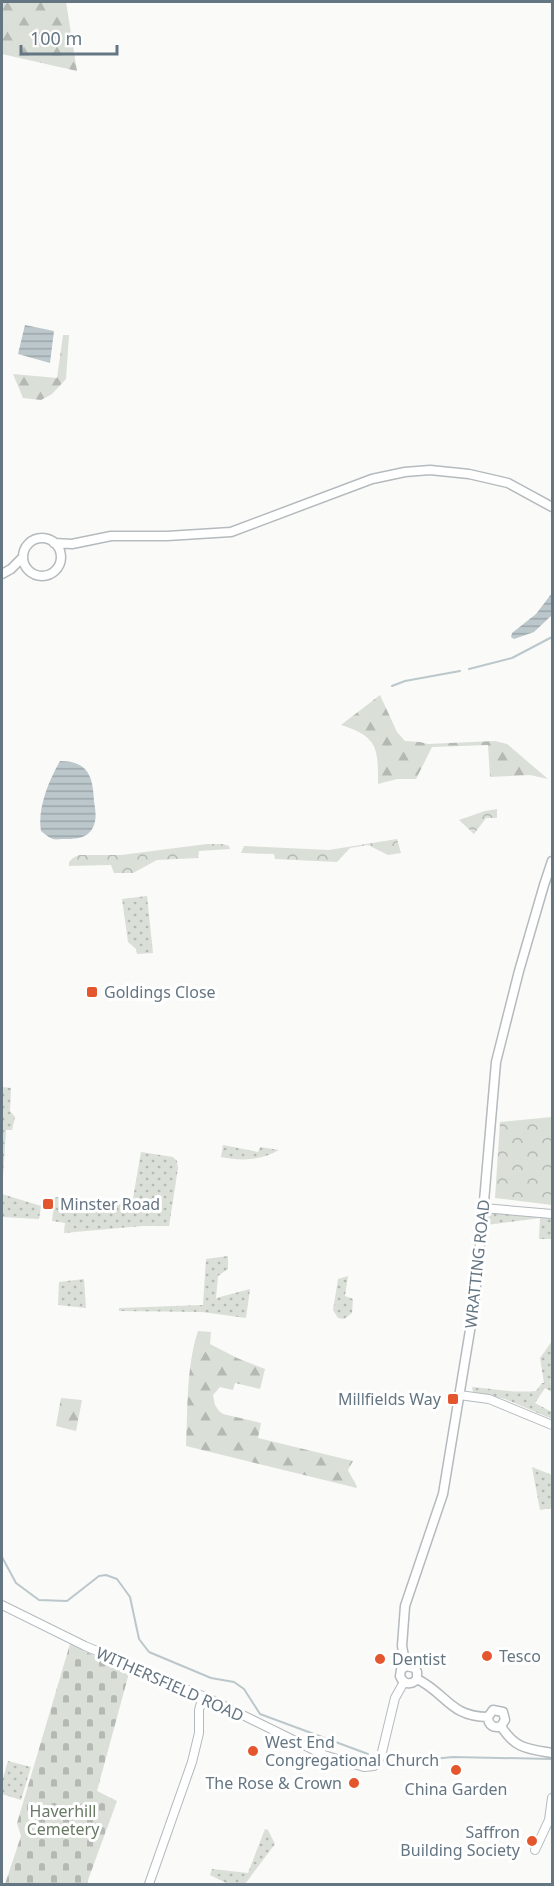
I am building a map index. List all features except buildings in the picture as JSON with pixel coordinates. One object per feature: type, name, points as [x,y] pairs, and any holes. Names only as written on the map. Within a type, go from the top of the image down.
[{"type":"main road","points":[[2,574],[23,557],[25,549],[34,540],[47,539],[54,543],[72,544],[111,536],[167,536],[231,532],[372,479],[405,472],[430,470],[469,474],[508,483],[552,507]]},
{"type":"main road","points":[[54,543],[61,554]]},
{"type":"main road","points":[[23,557],[27,568],[37,575],[49,574],[58,566],[61,554],[72,544]]},
{"type":"main road","points":[[11,569],[27,568]]},
{"type":"main road","name":"WRATTING ROAD","points":[[404,1682],[400,1673],[406,1666],[402,1646],[405,1606],[443,1494],[474,1306],[495,1062],[552,861]]},
{"type":"main road","points":[[406,1666],[415,1668],[417,1679]]},
{"type":"main road","points":[[404,1682],[411,1683],[417,1679]]},
{"type":"main road","points":[[417,1679],[427,1684],[464,1713],[488,1717]]},
{"type":"main road","points":[[493,1710],[500,1710],[506,1718],[501,1726],[496,1728],[491,1726],[488,1717],[493,1710]]},
{"type":"main road","points":[[501,1726],[515,1744],[552,1753]]},
{"type":"street","points":[[483,1208],[552,1214]]},
{"type":"street","points":[[459,1395],[489,1399],[552,1425]]},
{"type":"street","name":"WITHERSFIELD ROAD","points":[[2,1605],[85,1646],[212,1700],[324,1755],[364,1767],[374,1766],[381,1756],[395,1698],[404,1682]]},
{"type":"street","points":[[200,1723],[203,1696]]},
{"type":"street","points":[[149,1884],[192,1762],[206,1705],[212,1700]]},
{"type":"street","points":[[535,1850],[549,1820],[552,1798]]},
{"type":"green space","points":[[2,2],[66,2],[77,71],[2,54]]},
{"type":"green space","points":[[63,335],[69,335],[66,379],[52,394],[41,400],[23,398],[13,374],[57,378]]},
{"type":"green space","points":[[380,695],[397,732],[405,741],[428,744],[495,741],[507,744],[548,779],[530,775],[490,777],[488,745],[432,747],[416,779],[397,779],[378,784],[378,762],[374,746],[363,734],[341,725]]},
{"type":"green space","points":[[497,809],[497,818],[486,818],[474,834],[459,820],[485,811]]},
{"type":"green space","points":[[397,839],[401,853],[388,855],[368,845],[350,848],[337,862],[275,859],[274,854],[241,853],[244,846],[329,850]]},
{"type":"green space","points":[[223,844],[229,846],[230,849],[199,851],[198,858],[157,860],[133,873],[114,873],[111,865],[69,866],[69,862],[79,855],[121,855]]},
{"type":"green space","points":[[147,896],[153,953],[137,954],[136,949],[128,942],[122,899]]},
{"type":"green space","points":[[2,1087],[11,1088],[10,1111],[15,1117],[12,1130],[6,1130],[2,1193]]},
{"type":"green space","points":[[552,1117],[552,1205],[495,1198],[500,1122]]},
{"type":"green space","points":[[223,1145],[258,1152],[260,1147],[279,1150],[257,1158],[236,1159],[221,1157]]},
{"type":"green space","points":[[141,1152],[173,1157],[177,1161],[178,1168],[169,1226],[64,1233],[65,1223],[52,1221],[55,1197],[132,1204]]},
{"type":"green space","points":[[2,1194],[41,1206],[39,1219],[2,1217]]},
{"type":"green space","points":[[497,1212],[552,1218],[552,1239],[539,1239],[540,1218],[486,1225],[489,1215]]},
{"type":"green space","points":[[228,1256],[228,1269],[218,1276],[216,1298],[250,1289],[246,1318],[202,1312],[119,1311],[119,1308],[203,1305],[206,1259]]},
{"type":"green space","points":[[348,1276],[345,1296],[353,1299],[352,1313],[344,1319],[338,1318],[333,1310],[338,1279]]},
{"type":"green space","points":[[84,1279],[86,1308],[58,1305],[59,1282]]},
{"type":"green space","points":[[198,1331],[211,1332],[210,1344],[265,1369],[260,1389],[235,1383],[233,1390],[220,1387],[213,1395],[219,1411],[261,1423],[258,1438],[353,1461],[348,1470],[357,1488],[186,1446],[189,1373]]},
{"type":"green space","points":[[552,1341],[552,1379],[550,1382],[552,1392],[545,1388],[535,1403],[552,1412],[552,1419],[505,1399],[473,1392],[472,1387],[536,1391],[544,1383],[540,1358]]},
{"type":"green space","points":[[61,1398],[82,1400],[76,1431],[56,1426]]},
{"type":"green space","points":[[532,1467],[552,1475],[552,1508],[540,1510]]},
{"type":"green space","name":"Haverhill Cemetery","points":[[70,1644],[129,1673],[97,1791],[117,1801],[88,1884],[5,1884],[21,1836],[17,1823]]},
{"type":"green space","points":[[8,1761],[31,1767],[21,1800],[2,1794],[2,1782]]},
{"type":"green space","points":[[265,1829],[268,1830],[275,1844],[245,1884],[228,1884],[210,1875],[212,1869],[248,1873]]},
{"type":"shaded area","points":[[25,325],[54,331],[50,363],[18,354]]},
{"type":"shaded area","points":[[552,593],[552,615],[534,632],[514,639],[511,637],[512,633],[536,614]]},
{"type":"shaded area","points":[[60,761],[83,767],[90,777],[96,813],[95,822],[92,830],[82,837],[54,839],[41,831],[41,813],[45,795]]},
{"type":"waterway","points":[[469,669],[512,658],[552,637]]},
{"type":"waterway","points":[[392,686],[405,681],[460,671]]},
{"type":"waterway","points":[[2,1557],[16,1583],[39,1600],[67,1601],[99,1576],[106,1575],[117,1579],[130,1597],[139,1639],[149,1652],[211,1678],[234,1682],[244,1689],[260,1714],[368,1754]]},
{"type":"waterway","points":[[392,1763],[453,1757],[552,1759]]},
{"type":"place","name":"Goldings Close","points":[[92,992]]},
{"type":"place","name":"Minster Road","points":[[48,1204]]},
{"type":"place","name":"Millfields Way","points":[[453,1399]]},
{"type":"place","name":"Tesco","points":[[487,1656]]},
{"type":"place","name":"Dentist","points":[[380,1659]]},
{"type":"place","name":"West End Congregational Church","points":[[253,1751]]},
{"type":"place","name":"China Garden","points":[[456,1770]]},
{"type":"place","name":"The Rose & Crown","points":[[354,1783]]},
{"type":"place","name":"Saffron Building Society","points":[[532,1841]]}]
